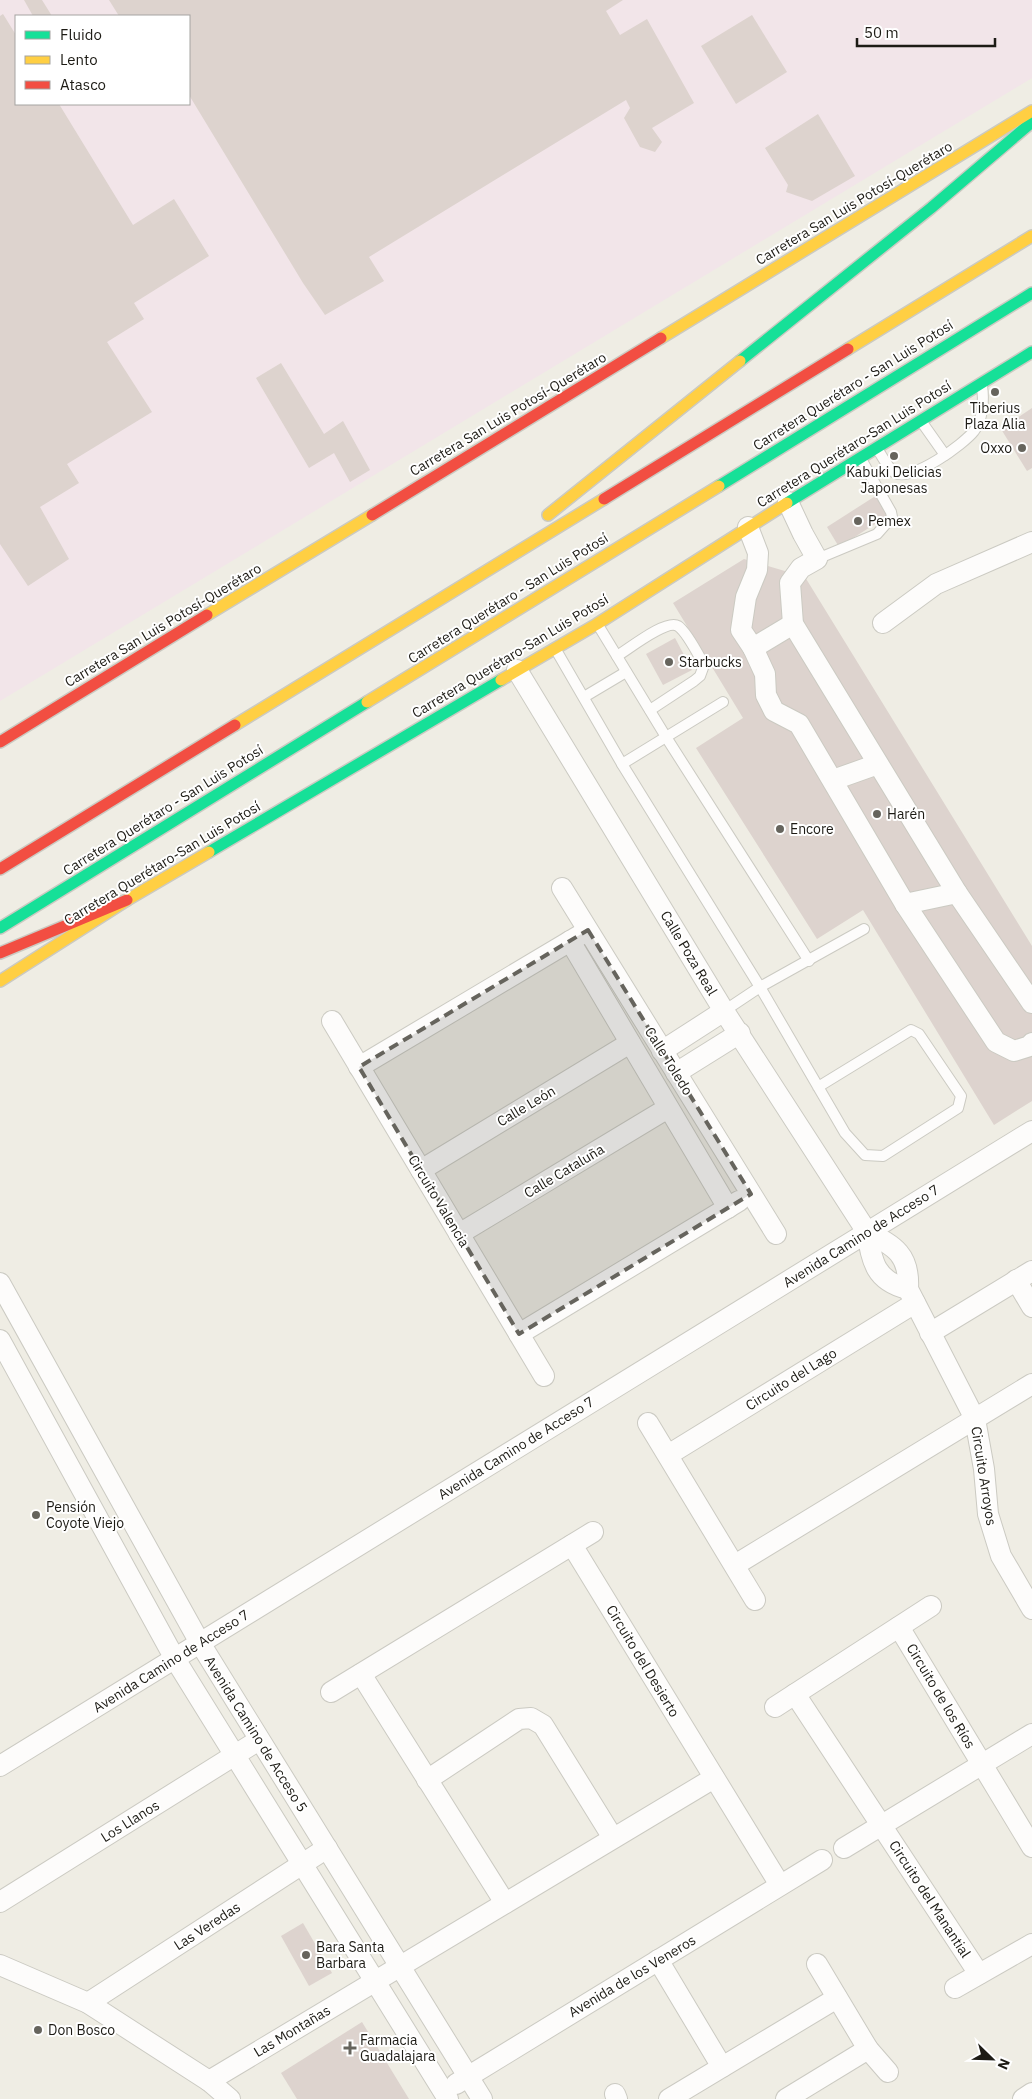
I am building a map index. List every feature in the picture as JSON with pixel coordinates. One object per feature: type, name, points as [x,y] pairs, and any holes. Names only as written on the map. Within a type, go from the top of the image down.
[{"type":"main road","name":"Carretera San Luis Potosí-Querétaro","points":[[0,742],[1032,111]]},
{"type":"main road","points":[[542,520],[931,208],[1032,122]]},
{"type":"main road","points":[[0,869],[1032,236]]},
{"type":"main road","name":"Carretera Querétaro - San Luis Potosí","points":[[0,928],[1032,293]]},
{"type":"main road","name":"Carretera Querétaro-San Luis Potosí","points":[[0,981],[127,900],[517,670],[556,649],[788,502],[1032,352]]},
{"type":"main road","points":[[458,587],[527,532]]},
{"type":"main road","points":[[0,953],[127,900]]},
{"type":"street","points":[[788,502],[803,534],[818,559],[801,568],[790,583],[793,624],[957,893],[1032,1003]]},
{"type":"street","points":[[748,527],[758,553],[757,570],[746,597],[741,630],[753,648],[765,674],[766,695],[774,711],[799,724],[905,904],[996,1042],[1014,1050],[1030,1046],[1032,1043]]},
{"type":"street","points":[[883,623],[936,584],[1032,542]]},
{"type":"street","points":[[753,648],[793,624]]},
{"type":"street","name":"Calle Poza Real","points":[[517,670],[724,1011],[867,1232]]},
{"type":"street","points":[[833,780],[878,764]]},
{"type":"street","name":"Calle Toledo","points":[[562,888],[776,1234]]},
{"type":"street","points":[[905,904],[957,893]]},
{"type":"street","points":[[360,1067],[588,930]]},
{"type":"street","name":"Calle Toledo","points":[[570,941],[728,1208]]},
{"type":"street","points":[[662,1051],[724,1011]]},
{"type":"street","name":"Circuito Valencia","points":[[332,1021],[544,1376]]},
{"type":"street","points":[[676,1073],[740,1033]]},
{"type":"street","name":"Calle León","points":[[421,1170],[630,1043]]},
{"type":"street","name":"Calle Cataluña","points":[[459,1234],[668,1108]]},
{"type":"street","name":"Avenida Camino de Acceso 7","points":[[0,1766],[1032,1131]]},
{"type":"street","points":[[519,1334],[751,1194]]},
{"type":"street","points":[[867,1232],[871,1258],[875,1267],[889,1282],[911,1296]]},
{"type":"street","name":"Circuito Arroyos","points":[[867,1232],[890,1243],[900,1252],[907,1270],[911,1296],[974,1418],[984,1470],[988,1514],[1001,1556],[1032,1609]]},
{"type":"street","points":[[930,1333],[1024,1275],[1032,1307]]},
{"type":"street","name":"Avenida Camino de Acceso 5","points":[[0,1285],[200,1643],[482,2099]]},
{"type":"street","name":"Circuito del Lago","points":[[668,1455],[911,1296]]},
{"type":"street","points":[[0,1340],[175,1659],[445,2095]]},
{"type":"street","points":[[735,1565],[1032,1384]]},
{"type":"street","points":[[37,1408],[63,1398]]},
{"type":"street","points":[[648,1423],[755,1600]]},
{"type":"street","points":[[96,1512],[120,1500]]},
{"type":"street","points":[[332,1692],[594,1532]]},
{"type":"street","name":"Circuito del Desierto","points":[[572,1545],[780,1885]]},
{"type":"street","points":[[775,1707],[931,1606]]},
{"type":"street","name":"Circuito de los Ríos","points":[[899,1627],[1032,1847]]},
{"type":"street","points":[[361,1674],[504,1903]]},
{"type":"street","points":[[795,1694],[881,1825]]},
{"type":"street","points":[[427,1780],[519,1719],[531,1718],[543,1725],[613,1838]]},
{"type":"street","points":[[844,1848],[1032,1734]]},
{"type":"street","name":"Los Llanos","points":[[0,1902],[259,1740]]},
{"type":"street","points":[[399,1967],[714,1778]]},
{"type":"street","name":"Circuito del Manantial","points":[[881,1825],[979,1974]]},
{"type":"street","name":"Las Veredas","points":[[88,2003],[327,1848]]},
{"type":"street","name":"Avenida de los Veneros","points":[[445,2095],[467,2077],[822,1860]]},
{"type":"street","points":[[955,1988],[1032,1944]]},
{"type":"street","points":[[658,1960],[722,2067]]},
{"type":"street","points":[[817,1964],[868,2049],[888,2072]]},
{"type":"street","points":[[0,1965],[88,2003],[209,2081],[230,2099]]},
{"type":"street","name":"Las Montañas","points":[[209,2081],[399,1967]]},
{"type":"street","points":[[669,2099],[837,1998]]},
{"type":"street","points":[[786,2099],[868,2049]]},
{"type":"street","points":[[1023,2099],[1032,2094]]},
{"type":"lane","points":[[876,448],[894,473],[905,476],[935,463],[975,430],[984,402],[981,383]]},
{"type":"lane","points":[[921,420],[946,455]]},
{"type":"lane","points":[[818,559],[877,534],[892,517],[892,512],[860,458]]},
{"type":"lane","points":[[597,624],[666,737],[809,960]]},
{"type":"lane","points":[[617,656],[662,627],[671,624],[678,626],[683,631],[699,657],[704,666],[700,676],[650,710]]},
{"type":"lane","points":[[556,649],[622,764],[760,987],[845,1134],[865,1155],[883,1156],[958,1108],[961,1096],[919,1034],[911,1030],[818,1087]]},
{"type":"lane","points":[[584,697],[626,672]]},
{"type":"lane","points":[[622,764],[723,702]]},
{"type":"lane","points":[[724,1011],[760,987],[864,929]]},
{"type":"highlighted area","points":[[588,930],[751,1194],[519,1334],[359,1067]]},
{"type":"shaded area","points":[[0,0],[1032,0],[1032,78],[0,701]]},
{"type":"building","points":[[24,0],[42,0],[51,15],[32,15]]},
{"type":"building","points":[[109,0],[623,0],[606,11],[620,35],[647,19],[694,103],[652,128],[662,142],[655,152],[640,147],[624,118],[630,108],[626,100],[369,257],[384,281],[325,315],[303,283],[190,97],[190,15],[118,15]]},
{"type":"building","points":[[3,14],[15,33],[15,105],[60,105],[133,225],[174,199],[209,256],[134,303],[144,319],[107,342],[152,412],[67,464],[79,483],[40,507],[69,559],[28,586],[0,544],[0,16]]},
{"type":"building","points":[[752,15],[787,72],[736,104],[701,46]]},
{"type":"building","points":[[818,114],[855,176],[812,201],[786,192],[788,185],[765,148]]},
{"type":"building","points":[[281,363],[324,434],[343,421],[370,470],[350,482],[334,453],[309,468],[256,378]]},
{"type":"building","name":"Oxxo","points":[[1032,408],[1032,468],[1027,471],[1001,429]]},
{"type":"building","name":"Pemex","points":[[877,495],[889,515],[839,547],[827,527]]},
{"type":"building","name":"Harén","points":[[744,559],[805,577],[1032,946],[1032,1101],[994,1125],[863,910],[817,939],[696,748],[743,718],[673,603]]},
{"type":"building","name":"Starbucks","points":[[675,638],[692,670],[663,685],[646,654]]},
{"type":"building","name":"Bara Santa Barbara","points":[[303,1923],[332,1973],[309,1986],[281,1936]]},
{"type":"building","name":"Farmacia Guadalajara","points":[[362,2022],[409,2099],[297,2099],[281,2073]]},
{"type":"traffic: fast","points":[[740,361],[931,208],[1032,122]]},
{"type":"traffic: fast","points":[[719,486],[1032,293]]},
{"type":"traffic: fast","points":[[787,503],[1032,352]]},
{"type":"traffic: fast","points":[[209,852],[501,680]]},
{"type":"traffic: fast","points":[[0,928],[367,702]]},
{"type":"traffic: slow","points":[[661,338],[1032,111]]},
{"type":"traffic: slow","points":[[848,349],[1032,236]]},
{"type":"traffic: slow","points":[[548,515],[740,361]]},
{"type":"traffic: slow","points":[[367,702],[719,486]]},
{"type":"traffic: slow","points":[[235,725],[604,499]]},
{"type":"traffic: slow","points":[[501,680],[597,624],[787,503]]},
{"type":"traffic: slow","points":[[207,615],[372,515]]},
{"type":"traffic: slow","points":[[0,981],[127,900],[209,852]]},
{"type":"traffic: jam","points":[[372,515],[661,338]]},
{"type":"traffic: jam","points":[[604,499],[848,349]]},
{"type":"traffic: jam","points":[[0,742],[207,615]]},
{"type":"traffic: jam","points":[[0,869],[235,725]]},
{"type":"traffic: jam","points":[[0,953],[127,900]]},
{"type":"place","name":"Tiberius Plaza Alia","points":[[995,392]]},
{"type":"place","name":"Oxxo","points":[[1022,448]]},
{"type":"place","name":"Kabuki Delicias Japonesas","points":[[894,456]]},
{"type":"place","name":"Pemex","points":[[858,521]]},
{"type":"place","name":"Starbucks","points":[[669,662]]},
{"type":"place","name":"Harén","points":[[877,814]]},
{"type":"place","name":"Encore","points":[[780,829]]},
{"type":"place","name":"Pensión Coyote Viejo","points":[[36,1515]]},
{"type":"place","name":"Bara Santa Barbara","points":[[306,1955]]},
{"type":"place","name":"Don Bosco","points":[[38,2030]]},
{"type":"place","name":"Farmacia Guadalajara","points":[[350,2048]]}]
